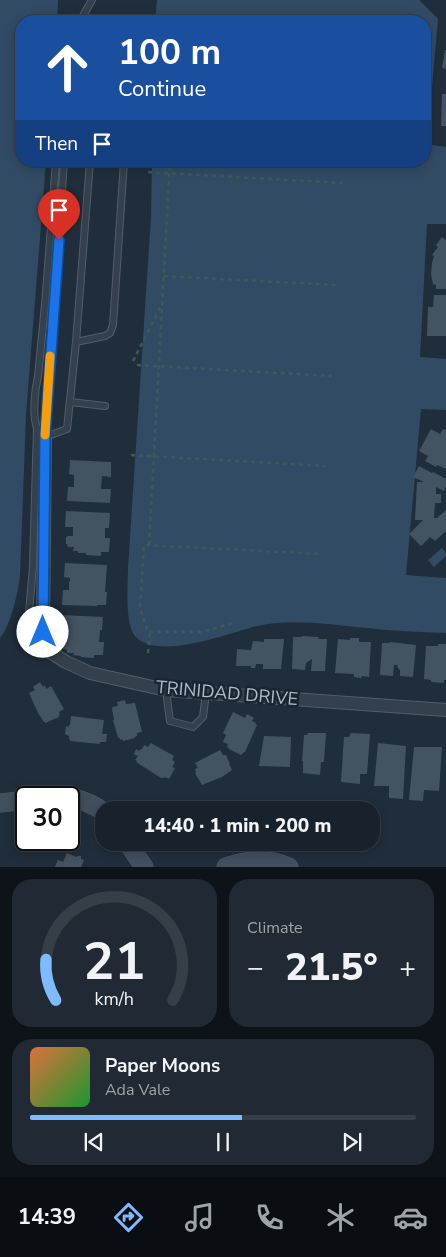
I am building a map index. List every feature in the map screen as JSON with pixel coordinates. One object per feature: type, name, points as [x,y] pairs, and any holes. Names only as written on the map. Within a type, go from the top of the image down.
[{"type":"street","points":[[45,437],[43,632],[46,643]]},
{"type":"street","name":"TRINIDAD DRIVE","points":[[46,643],[50,652],[90,673],[166,690],[446,710]]},
{"type":"street","points":[[80,799],[95,806]]},
{"type":"street","points":[[0,803],[15,801]]},
{"type":"street","points":[[133,851],[144,867]]},
{"type":"street","points":[[226,867],[258,860],[274,862],[289,867]]},
{"type":"lane","points":[[83,15],[92,0]]},
{"type":"lane","points":[[46,643],[31,633],[28,624],[33,566],[37,428],[34,421],[36,386],[45,305],[56,167]]},
{"type":"lane","points":[[64,167],[45,437],[67,429],[76,342],[90,167]]},
{"type":"lane","points":[[76,342],[105,336],[110,333],[113,325],[124,167]]},
{"type":"lane","points":[[70,402],[105,406]]},
{"type":"lane","points":[[166,690],[170,721],[193,727],[204,717],[206,693]]},
{"type":"path","points":[[149,545],[170,167]]},
{"type":"path","points":[[148,172],[342,182]]},
{"type":"path","points":[[164,276],[336,285]]},
{"type":"path","points":[[134,361],[162,305]]},
{"type":"path","points":[[137,365],[332,376]]},
{"type":"path","points":[[131,455],[326,466]]},
{"type":"path","points":[[148,653],[150,632],[148,632],[140,608],[144,545],[322,554]]},
{"type":"path","points":[[150,632],[202,632],[232,623]]},
{"type":"water","points":[[0,0],[58,0],[57,15],[15,15],[15,167],[46,167],[26,415],[20,576],[11,617],[0,638]]},
{"type":"water","points":[[157,0],[419,0],[438,19],[431,99],[431,15],[156,15]]},
{"type":"water","points":[[431,128],[432,145],[446,147],[446,224],[427,224],[420,357],[446,359],[446,410],[421,409],[406,575],[446,578],[446,633],[312,623],[284,623],[257,626],[195,643],[162,646],[148,644],[137,638],[133,633],[128,616],[128,568],[151,217],[152,167],[431,167]]},
{"type":"water","points":[[442,548],[446,556],[434,567],[428,560]]},
{"type":"building","points":[[446,50],[446,69],[442,68]]},
{"type":"building","points":[[442,94],[446,94],[446,126],[441,126]]},
{"type":"building","points":[[442,237],[446,240],[446,289],[436,289],[431,274],[434,256],[432,255]]},
{"type":"building","points":[[434,295],[446,295],[446,336],[427,336],[428,307],[433,307]]},
{"type":"building","points":[[431,429],[440,434],[443,429],[446,430],[446,469],[437,465],[436,467],[425,461],[428,456],[419,451]]},
{"type":"building","points":[[70,460],[111,462],[111,477],[102,476],[101,489],[111,489],[110,503],[67,501],[68,487],[74,487],[74,475],[69,474]]},
{"type":"building","points":[[419,466],[446,479],[444,491],[436,487],[436,494],[441,494],[441,503],[435,503],[434,518],[437,518],[446,510],[446,531],[435,541],[430,537],[421,546],[409,534],[423,520],[415,520],[417,482],[424,482],[413,477]]},
{"type":"building","points":[[66,511],[110,513],[109,528],[105,528],[105,538],[110,538],[109,552],[101,552],[101,556],[86,555],[86,553],[73,551],[74,547],[68,547],[66,537],[73,536],[73,527],[65,527]]},
{"type":"building","points":[[65,563],[107,565],[106,605],[62,605],[63,590],[69,590],[70,582],[70,578],[64,577]]},
{"type":"building","points":[[62,615],[103,617],[99,642],[104,642],[103,655],[94,655],[94,658],[67,653],[67,650],[62,648],[61,641],[67,640],[68,629],[61,629]]},
{"type":"building","points":[[302,636],[327,639],[325,671],[311,671],[312,659],[306,663],[305,670],[292,669],[293,637]]},
{"type":"building","points":[[350,638],[359,638],[359,642],[371,642],[369,677],[362,676],[361,678],[354,677],[354,674],[335,673],[338,639],[350,640]]},
{"type":"building","points":[[264,639],[284,639],[281,669],[263,669],[263,664],[256,664],[255,668],[251,668],[251,666],[236,666],[237,649],[251,650],[253,641],[264,642]]},
{"type":"building","points":[[382,643],[416,645],[413,677],[400,676],[400,670],[397,665],[394,665],[393,676],[380,675]]},
{"type":"building","points":[[438,644],[446,644],[446,680],[444,680],[444,683],[431,682],[431,680],[424,679],[426,646],[438,646]]},
{"type":"building","points":[[40,682],[43,687],[45,685],[46,689],[51,686],[64,709],[59,712],[59,717],[45,723],[29,693],[35,690],[33,687]]},
{"type":"building","points":[[125,700],[126,704],[135,703],[142,732],[137,733],[135,738],[123,741],[118,738],[112,707],[118,706],[117,702]]},
{"type":"building","points":[[233,712],[245,718],[247,714],[254,718],[252,721],[257,725],[245,752],[241,755],[229,749],[227,747],[228,744],[223,742],[226,735],[223,733]]},
{"type":"building","points":[[71,716],[104,720],[102,734],[107,734],[106,742],[100,742],[100,744],[70,741],[69,736],[65,734],[66,726],[69,727],[70,725]]},
{"type":"building","points":[[308,733],[326,733],[324,762],[321,762],[320,775],[303,773],[304,735]]},
{"type":"building","points":[[351,733],[370,734],[367,774],[360,774],[360,784],[341,782],[344,737],[349,737]]},
{"type":"building","points":[[264,736],[291,737],[290,767],[259,766]]},
{"type":"building","points":[[151,743],[174,756],[172,760],[175,762],[172,767],[175,768],[169,779],[161,778],[135,760],[138,756],[134,754],[136,749],[139,751],[144,745],[148,747]]},
{"type":"building","points":[[378,743],[406,746],[403,799],[389,798],[389,786],[374,786]]},
{"type":"building","points":[[414,747],[442,747],[439,791],[424,790],[423,801],[409,800]]},
{"type":"building","points":[[220,750],[223,755],[226,755],[232,770],[222,777],[202,785],[195,773],[195,769],[198,768],[195,763]]},
{"type":"building","points":[[67,853],[76,857],[81,856],[81,859],[84,860],[81,867],[55,867],[58,860],[63,862]]},
{"type":"slow traffic","points":[[45,435],[50,356]]},
{"type":"route","points":[[43,632],[45,437],[59,240]]}]
